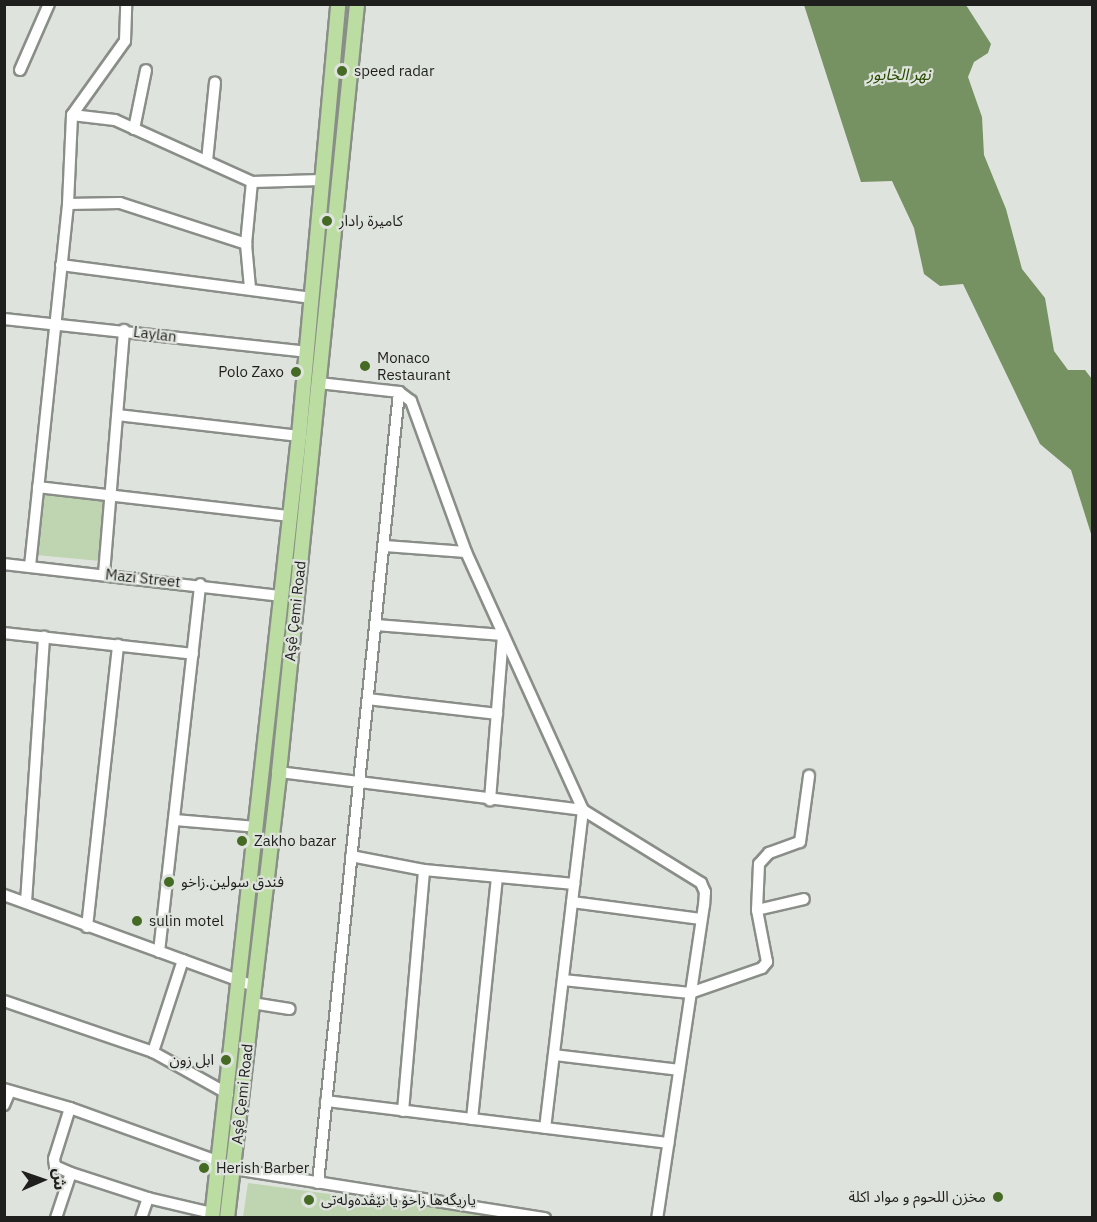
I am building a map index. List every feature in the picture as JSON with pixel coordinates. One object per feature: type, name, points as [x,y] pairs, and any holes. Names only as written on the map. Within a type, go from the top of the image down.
[{"type":"main road","name":"Aşê Çemi Road","points":[[212,1215],[228,1094],[299,436],[338,4]]},
{"type":"main road","name":"Aşê Çemi Road","points":[[227,1218],[279,772],[357,4]]},
{"type":"street","points":[[20,70],[49,4]]},
{"type":"street","points":[[30,566],[68,204],[72,115],[125,41],[126,4]]},
{"type":"street","points":[[134,129],[146,70]]},
{"type":"street","points":[[207,161],[215,82]]},
{"type":"street","points":[[72,115],[115,120],[252,182],[322,180]]},
{"type":"street","points":[[250,288],[246,244],[252,182]]},
{"type":"street","points":[[68,204],[120,203],[246,244]]},
{"type":"street","points":[[61,265],[250,288],[312,298]]},
{"type":"street","name":"Laylan","points":[[4,319],[55,322],[306,352]]},
{"type":"street","points":[[104,574],[124,330]]},
{"type":"street","points":[[319,383],[399,392],[413,405],[466,552],[582,810],[545,1128]]},
{"type":"street","points":[[318,1183],[399,392]]},
{"type":"street","points":[[118,415],[299,436]]},
{"type":"street","points":[[38,487],[111,493],[289,516]]},
{"type":"street","points":[[385,546],[466,552]]},
{"type":"street","name":"Mazi Street","points":[[4,564],[200,584],[281,596]]},
{"type":"street","points":[[159,952],[200,584]]},
{"type":"street","points":[[376,625],[504,635]]},
{"type":"street","points":[[4,633],[193,654]]},
{"type":"street","points":[[490,800],[504,635]]},
{"type":"street","points":[[26,902],[44,637]]},
{"type":"street","points":[[87,927],[118,645]]},
{"type":"street","points":[[368,699],[497,714]]},
{"type":"street","points":[[279,772],[359,784],[582,810],[701,882],[705,892],[657,1218]]},
{"type":"street","points":[[563,980],[690,993],[762,968],[767,962],[757,910],[759,864],[769,853],[800,842],[809,776]]},
{"type":"street","points":[[174,820],[257,827]]},
{"type":"street","points":[[351,856],[424,870],[574,884]]},
{"type":"street","points":[[403,1111],[424,870]]},
{"type":"street","points":[[472,1119],[497,877]]},
{"type":"street","points":[[4,895],[254,986]]},
{"type":"street","points":[[757,910],[804,898]]},
{"type":"street","points":[[572,902],[700,919]]},
{"type":"street","points":[[153,1052],[183,960]]},
{"type":"street","points":[[4,1001],[153,1052],[228,1094]]},
{"type":"street","points":[[252,1003],[290,1009]]},
{"type":"street","points":[[554,1055],[679,1070]]},
{"type":"street","points":[[4,1106],[7,1090],[70,1108],[219,1162]]},
{"type":"street","points":[[326,1101],[668,1143]]},
{"type":"street","points":[[70,1108],[54,1159],[56,1166],[148,1198],[212,1215]]},
{"type":"street","points":[[234,1169],[545,1218]]},
{"type":"street","points":[[56,1218],[71,1173]]},
{"type":"street","points":[[141,1218],[148,1198]]},
{"type":"shaded area","points":[[43,490],[106,496],[100,561],[36,555]]},
{"type":"shaded area","name":"یاریگه‌ها زاخۆ یا نێڤده‌وله‌تی","points":[[248,1183],[498,1217],[243,1217]]},
{"type":"water","name":"نهر الخابور","points":[[804,5],[966,5],[991,44],[988,53],[974,62],[968,77],[982,117],[984,155],[1006,209],[1022,269],[1045,298],[1054,351],[1068,370],[1085,370],[1092,379],[1092,537],[1071,470],[1040,444],[963,284],[940,286],[924,274],[914,228],[892,181],[861,182]]},
{"type":"place","name":"speed radar","points":[[342,71]]},
{"type":"place","name":"كاميرة رادار","points":[[327,221]]},
{"type":"place","name":"Monaco Restaurant","points":[[365,366]]},
{"type":"place","name":"Polo Zaxo","points":[[296,372]]},
{"type":"place","name":"Zakho bazar","points":[[242,841]]},
{"type":"place","name":"فندق سولين.زاخو","points":[[169,882]]},
{"type":"place","name":"sulin motel","points":[[137,921]]},
{"type":"place","name":"ابل زون","points":[[226,1060]]},
{"type":"place","name":"Herish Barber","points":[[204,1168]]},
{"type":"place","name":"مخزن اللحوم و مواد اكلة","points":[[998,1197]]},
{"type":"place","name":"یاریگه‌ها زاخۆ یا نێڤده‌وله‌تی","points":[[309,1200]]}]
